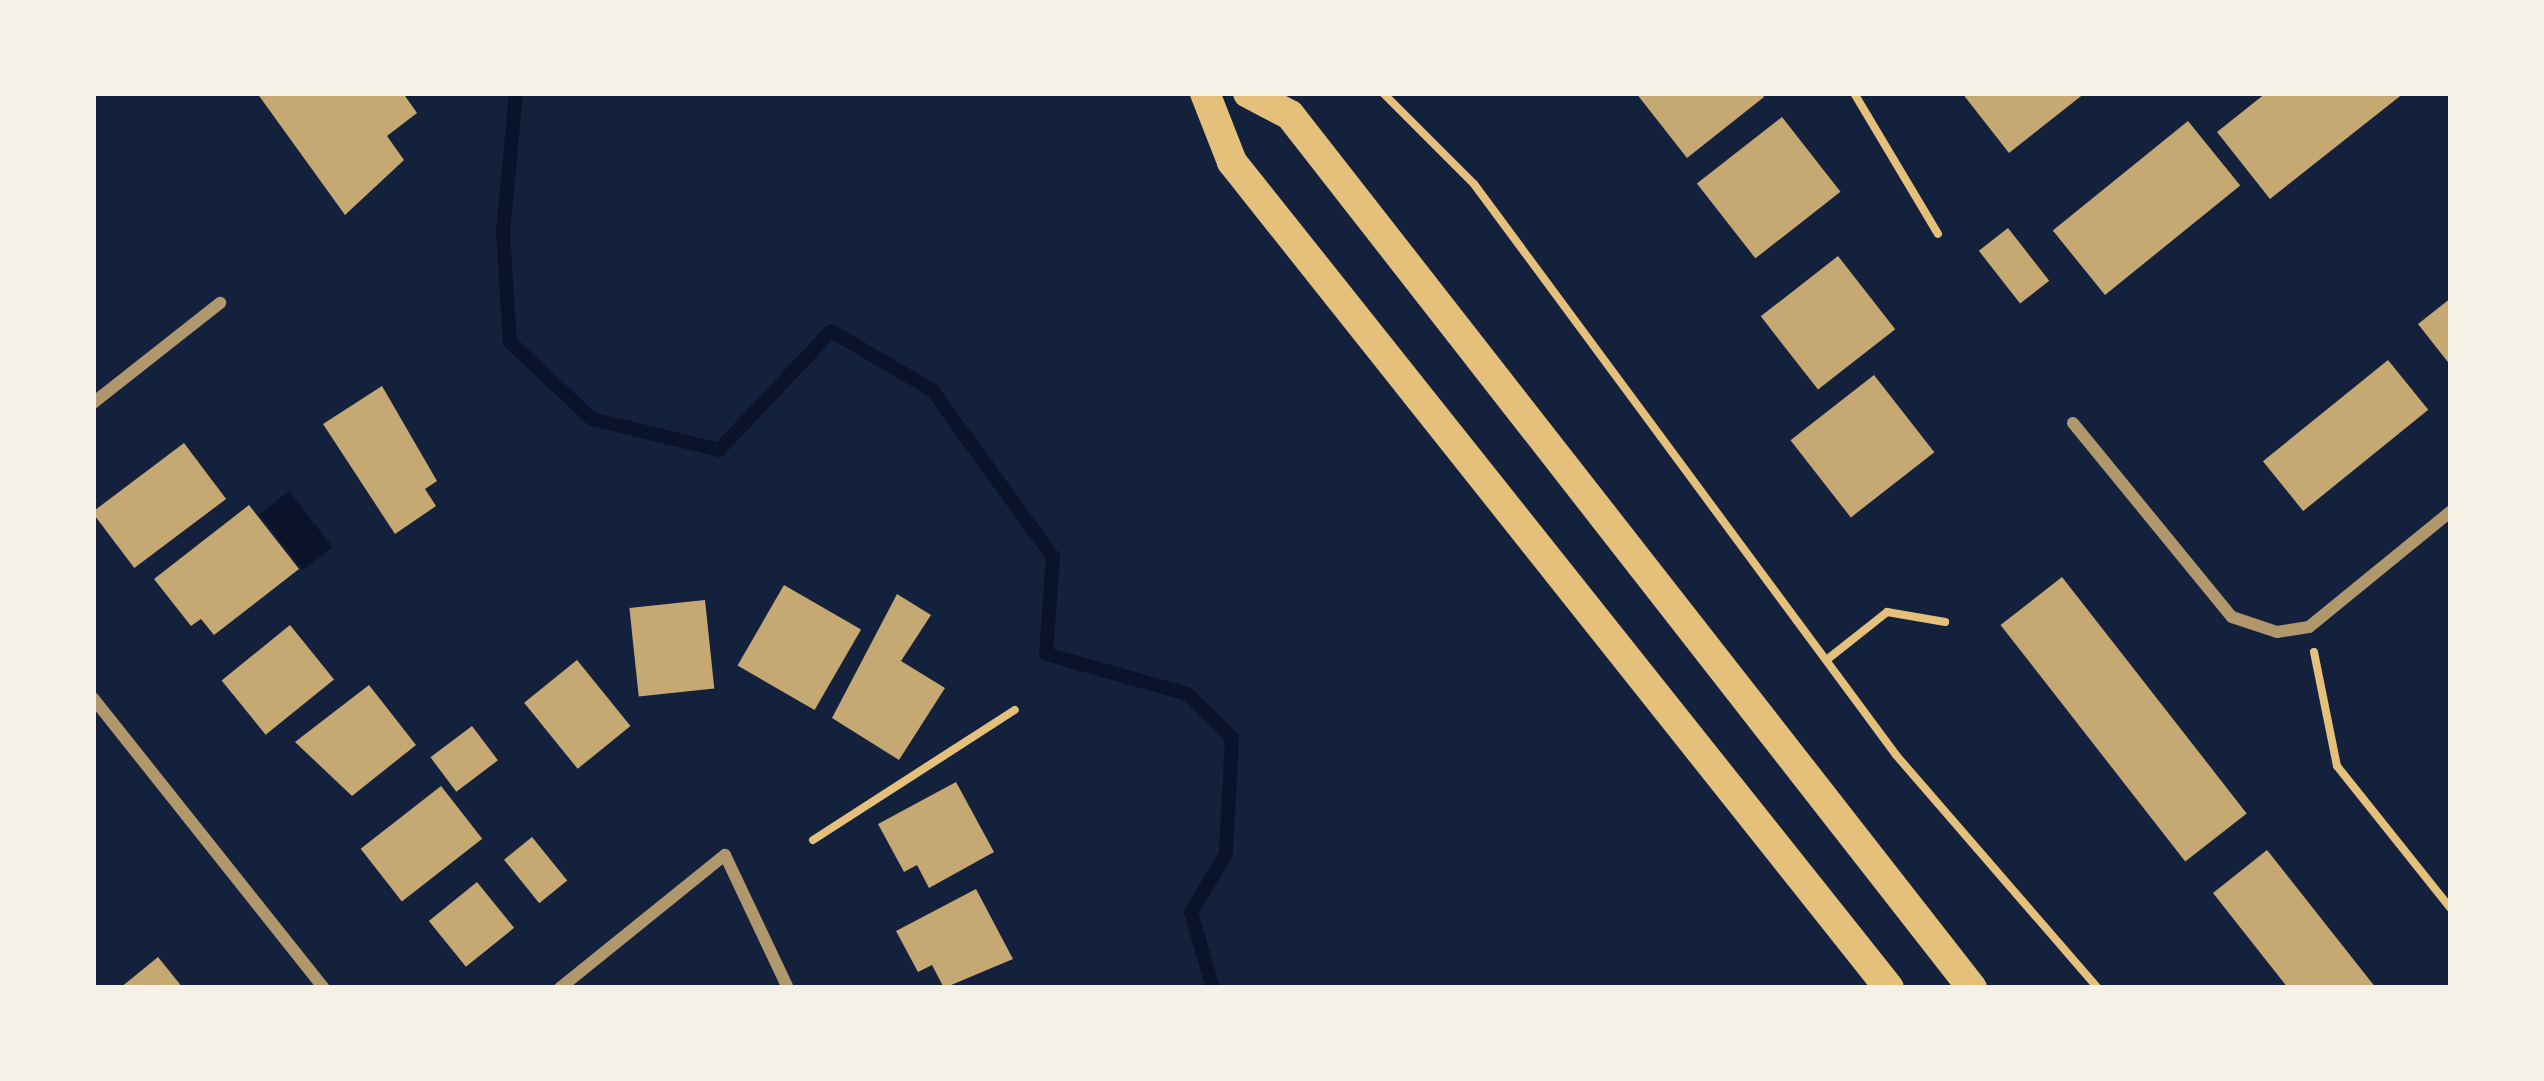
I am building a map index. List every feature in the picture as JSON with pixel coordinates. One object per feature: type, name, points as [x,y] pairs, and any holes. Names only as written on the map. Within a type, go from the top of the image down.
[{"type":"main road","points":[[1205,93],[1232,162],[1889,988]]},
{"type":"main road","points":[[1248,93],[1290,115],[1972,988]]},
{"type":"street","points":[[93,403],[220,303]]},
{"type":"street","points":[[2073,423],[2232,616],[2277,632],[2308,627],[2451,511]]},
{"type":"street","points":[[93,698],[324,988]]},
{"type":"street","points":[[560,988],[724,854],[788,988]]},
{"type":"path","points":[[1383,93],[1474,184],[1829,658],[1896,755],[2098,988]]},
{"type":"path","points":[[1854,93],[1937,235]]},
{"type":"path","points":[[1829,658],[1887,611],[1946,622]]},
{"type":"path","points":[[2308,627],[2337,766],[2451,910]]},
{"type":"path","points":[[813,840],[1015,710]]},
{"type":"water","points":[[289,491],[333,547],[303,570],[259,514]]},
{"type":"building","points":[[257,93],[403,93],[417,113],[387,136],[404,160],[345,215]]},
{"type":"building","points":[[1636,93],[1761,93],[1764,97],[1687,158]]},
{"type":"building","points":[[1962,93],[2085,93],[2009,153]]},
{"type":"building","points":[[2266,93],[2404,93],[2270,199],[2217,132]]},
{"type":"building","points":[[1782,117],[1840,192],[1755,258],[1697,183]]},
{"type":"building","points":[[2188,121],[2240,186],[2105,295],[2053,231]]},
{"type":"building","points":[[2008,228],[2049,281],[2020,304],[1979,251]]},
{"type":"building","points":[[1838,256],[1895,329],[1818,390],[1761,316]]},
{"type":"building","points":[[2451,298],[2451,366],[2418,324]]},
{"type":"building","points":[[2388,360],[2428,410],[2303,511],[2263,461]]},
{"type":"building","points":[[1874,375],[1934,452],[1851,517],[1790,440]]},
{"type":"building","points":[[382,386],[437,481],[425,489],[436,506],[395,534],[323,424]]},
{"type":"building","points":[[184,443],[226,499],[134,568],[93,512]]},
{"type":"building","points":[[249,505],[299,569],[214,635],[201,619],[191,626],[154,579]]},
{"type":"building","points":[[2062,577],[2247,813],[2185,861],[2001,625]]},
{"type":"building","points":[[784,585],[861,630],[815,710],[738,666]]},
{"type":"building","points":[[897,594],[931,615],[901,661],[945,688],[899,760],[832,718]]},
{"type":"building","points":[[705,600],[714,689],[639,696],[629,608]]},
{"type":"building","points":[[290,625],[334,679],[266,735],[222,680]]},
{"type":"building","points":[[577,660],[630,726],[578,769],[524,703]]},
{"type":"building","points":[[369,685],[416,745],[352,796],[295,742]]},
{"type":"building","points":[[472,726],[498,760],[456,792],[430,757]]},
{"type":"building","points":[[956,782],[994,852],[929,888],[917,865],[904,872],[878,824]]},
{"type":"building","points":[[441,786],[482,839],[402,902],[361,849]]},
{"type":"building","points":[[532,837],[567,881],[539,903],[504,860]]},
{"type":"building","points":[[2267,850],[2376,988],[2288,988],[2213,893]]},
{"type":"building","points":[[477,882],[514,928],[466,967],[429,921]]},
{"type":"building","points":[[976,889],[1013,959],[944,988],[932,965],[918,972],[896,931]]},
{"type":"building","points":[[158,957],[183,988],[120,988]]},
{"type":"waterway","points":[[516,93],[503,232],[510,342],[592,419],[719,450],[831,331],[932,390],[1053,557],[1046,654],[1187,694],[1232,738],[1226,854],[1191,912],[1213,988]]}]
